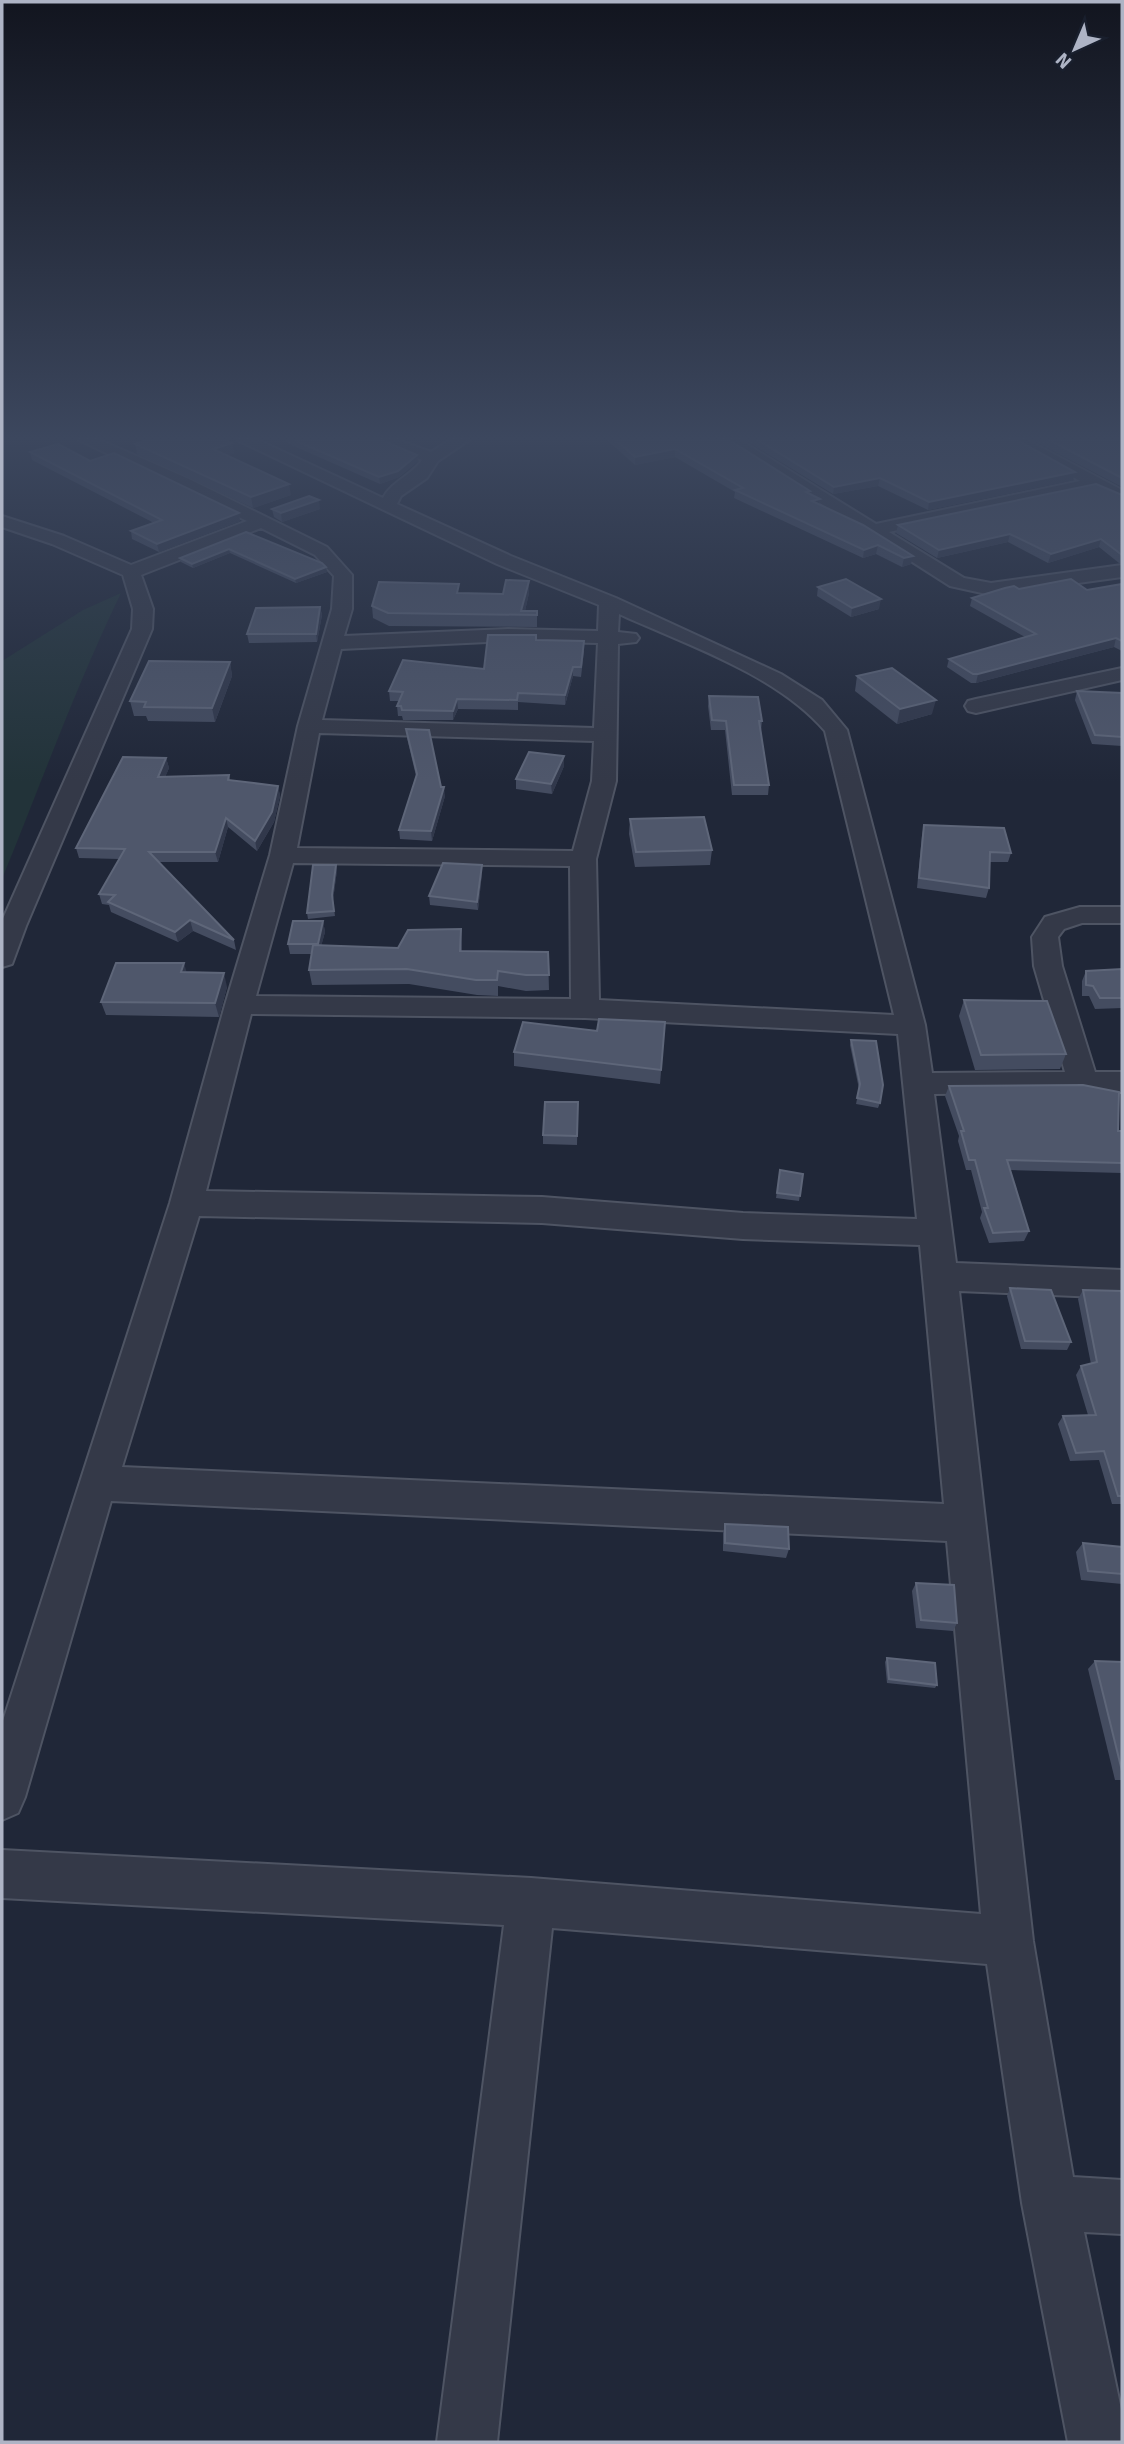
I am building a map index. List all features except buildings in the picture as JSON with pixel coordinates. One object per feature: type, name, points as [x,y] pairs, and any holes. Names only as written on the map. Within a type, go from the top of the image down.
[{"type":"street","points":[[90,554],[131,572],[173,554]]},
{"type":"street","points":[[2,1797],[97,1483],[186,1203],[239,1005],[283,855],[309,726],[342,609],[343,575],[324,554]]},
{"type":"street","points":[[492,554],[609,602],[774,678],[814,705],[836,730],[911,1025],[940,1276],[1008,1941],[1050,2203],[1098,2442]]},
{"type":"street","points":[[911,554],[957,582],[990,589],[1122,571]]},
{"type":"street","points":[[2,958],[18,913],[142,629],[143,608],[131,572]]},
{"type":"street","points":[[585,1009],[583,859],[604,781],[609,602]]},
{"type":"street","points":[[332,643],[508,635],[608,638],[680,636]]},
{"type":"street","points":[[976,706],[1122,674]]},
{"type":"street","points":[[309,726],[606,735]]},
{"type":"street","points":[[283,855],[583,859]]},
{"type":"street","points":[[1082,1080],[1048,966],[1045,937],[1054,923],[1080,915],[1122,915]]},
{"type":"street","points":[[239,1005],[585,1009],[911,1025]]},
{"type":"street","points":[[919,1084],[1082,1080],[1122,1082]]},
{"type":"street","points":[[186,1203],[517,1209],[743,1226],[935,1233]]},
{"type":"street","points":[[940,1276],[1122,1284]]},
{"type":"street","points":[[97,1483],[964,1523]]},
{"type":"street","points":[[2,1874],[531,1902],[1008,1941]]},
{"type":"street","points":[[467,2442],[531,1902]]},
{"type":"street","points":[[1050,2203],[1122,2207]]},
{"type":"shaded area","points":[[121,593],[74,699],[2,879],[2,661],[83,610]]}]
